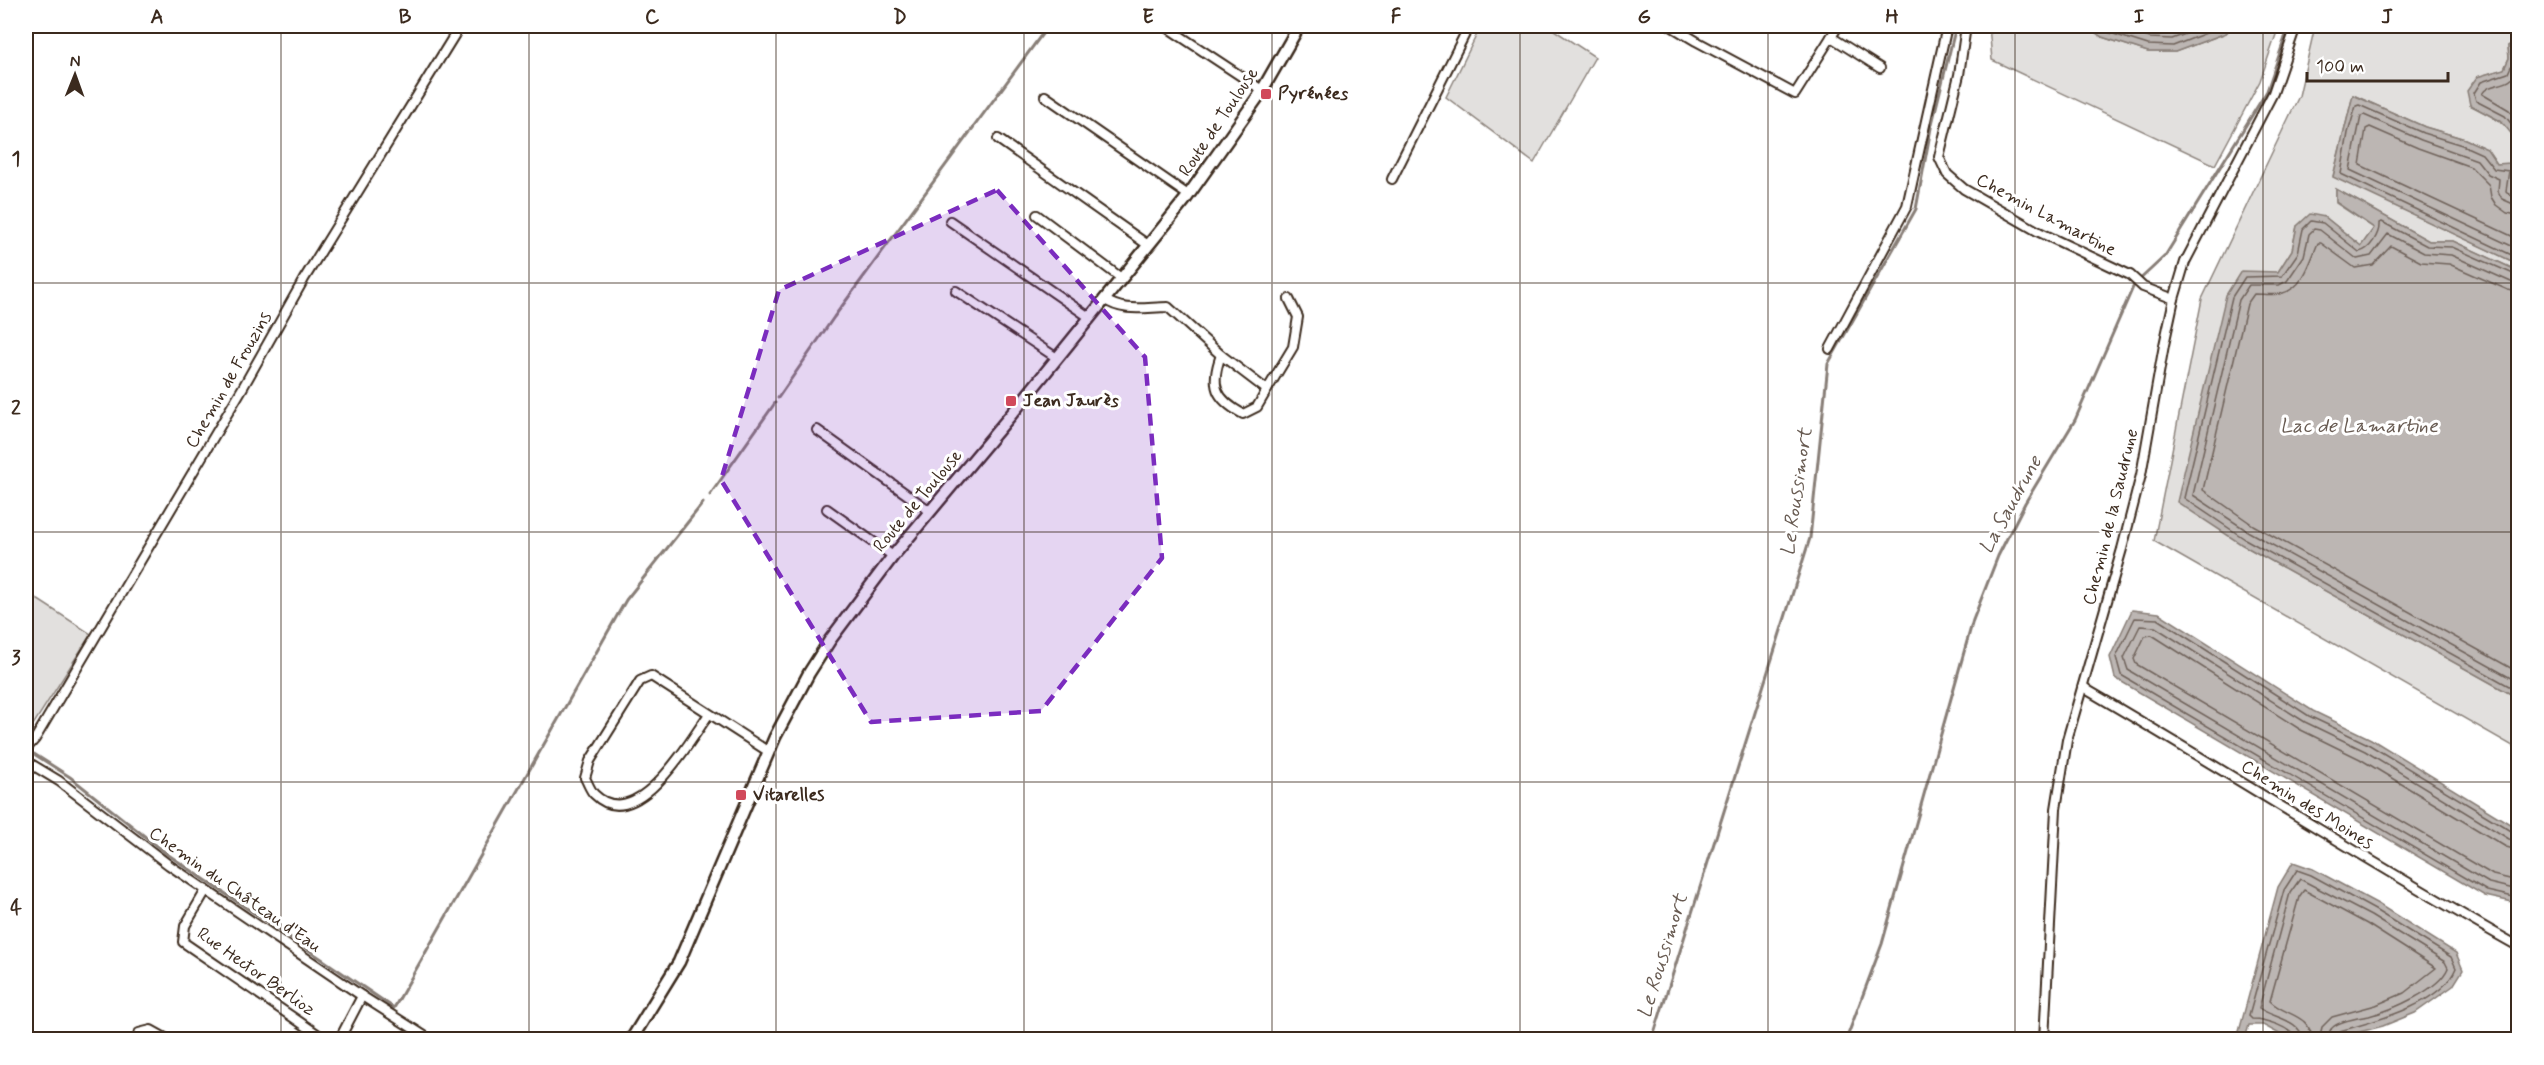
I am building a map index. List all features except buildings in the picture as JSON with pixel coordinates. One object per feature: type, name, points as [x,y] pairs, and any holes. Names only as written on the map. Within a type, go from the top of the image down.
[{"type":"main road","name":"Route de Toulouse","points":[[631,1040],[679,962],[769,752],[809,673],[830,640],[893,556],[1188,195],[1233,135],[1299,26]]},
{"type":"street","name":"Chemin de Frouzins","points":[[26,749],[35,739],[236,400],[304,279],[460,26]]},
{"type":"street","points":[[1165,26],[1262,90]]},
{"type":"street","points":[[1392,179],[1469,26]]},
{"type":"street","points":[[1671,26],[1795,94],[1838,26]]},
{"type":"street","points":[[1830,349],[1907,206],[1947,26]]},
{"type":"street","name":"Chemin Lamartine","points":[[1966,26],[1959,75],[1939,157],[1947,174],[1964,189],[2030,227],[2130,275],[2143,287],[2174,299]]},
{"type":"street","name":"Chemin de la Saudrune","points":[[2044,1040],[2056,809],[2067,740],[2074,709],[2084,686],[2086,668],[2122,549],[2141,475],[2174,299],[2185,262],[2273,93],[2296,26]]},
{"type":"street","points":[[1831,37],[1880,68]]},
{"type":"street","points":[[1045,96],[1188,195]]},
{"type":"street","points":[[998,139],[1148,245]]},
{"type":"street","points":[[1037,215],[1121,278]]},
{"type":"street","points":[[950,221],[1089,317]]},
{"type":"street","points":[[956,291],[1057,358]]},
{"type":"street","points":[[1104,299],[1115,306],[1125,308],[1168,307],[1221,355],[1267,390]]},
{"type":"street","points":[[1221,355],[1216,370],[1215,387],[1227,406],[1244,414],[1257,407],[1293,346],[1298,317],[1289,299]]},
{"type":"street","points":[[817,430],[930,511]]},
{"type":"street","points":[[827,508],[893,556]]},
{"type":"street","points":[[709,714],[659,782],[642,797],[626,805],[608,802],[594,794],[585,778],[590,761],[640,681],[651,676],[769,752]]},
{"type":"street","name":"Chemin des Moines","points":[[2084,686],[2385,870],[2518,946]]},
{"type":"street","name":"Chemin du Château d'Eau","points":[[26,762],[59,781],[169,865],[431,1040]]},
{"type":"street","name":"Rue Hector Berlioz","points":[[206,890],[185,926],[183,942],[327,1040]]},
{"type":"street","points":[[339,1040],[362,996]]},
{"type":"street","points":[[136,1040],[139,1034],[151,1030],[169,1040]]},
{"type":"highlighted area","points":[[997,190],[1145,357],[1162,558],[1041,711],[871,722],[721,480],[779,290]]},
{"type":"shaded area","points":[[1481,26],[1548,26],[1595,57],[1534,163],[1446,97]]},
{"type":"shaded area","points":[[1989,26],[2086,26],[2102,37],[2148,52],[2175,52],[2226,33],[2233,26],[2279,26],[2260,81],[2215,165],[1992,60]]},
{"type":"shaded area","points":[[2315,26],[2518,26],[2518,40],[2508,46],[2509,58],[2504,69],[2477,77],[2470,105],[2499,121],[2513,133],[2518,145],[2510,164],[2497,164],[2487,149],[2465,139],[2425,127],[2353,95],[2333,176],[2518,264],[2518,271],[2453,241],[2429,241],[2336,189],[2336,203],[2374,228],[2361,246],[2325,217],[2297,226],[2292,250],[2278,272],[2241,544],[2518,698],[2518,749],[2154,541],[2202,299],[2299,96]]},
{"type":"shaded area","points":[[26,592],[91,634],[26,736]]},
{"type":"water","points":[[2086,26],[2233,26],[2226,33],[2175,52],[2148,52],[2102,37]]},
{"type":"water","points":[[2518,40],[2518,142],[2501,121],[2470,105],[2467,91],[2477,77],[2504,69],[2509,58],[2508,46]]},
{"type":"water","points":[[2353,95],[2425,127],[2465,139],[2487,149],[2497,164],[2510,163],[2518,147],[2518,171],[2512,189],[2518,193],[2518,264],[2333,177]]},
{"type":"water","name":"Lac de Lamartine","points":[[2336,189],[2429,241],[2453,241],[2518,271],[2518,698],[2241,544],[2177,502],[2226,295],[2241,271],[2278,272],[2292,250],[2297,226],[2310,214],[2325,217],[2361,246],[2374,228],[2336,202]]},
{"type":"water","points":[[2132,610],[2159,613],[2313,711],[2371,739],[2518,829],[2517,903],[2485,896],[2115,678],[2110,657]]},
{"type":"water","points":[[2293,862],[2313,869],[2378,904],[2456,953],[2463,970],[2453,986],[2415,1013],[2383,1026],[2332,1039],[2283,1036],[2263,1025],[2249,1025],[2245,1039],[2237,1039],[2278,887]]},
{"type":"waterway","points":[[778,398],[834,317],[1048,26]]},
{"type":"waterway","name":"Le Roussimort","points":[[1652,1040],[1810,538],[1828,364],[1916,209],[1931,128],[1956,26]]},
{"type":"waterway","name":"La Saudrune","points":[[1846,1040],[1882,944],[1973,620],[1998,556],[2025,503],[2075,420],[2134,285],[2165,256],[2267,91],[2289,26]]},
{"type":"waterway","points":[[710,495],[775,403]]},
{"type":"waterway","points":[[34,754],[70,777],[167,854],[394,1008],[626,600],[703,503]]},
{"type":"place","name":"Pyrénées","points":[[1266,94]]},
{"type":"place","name":"Jean Jaurès","points":[[1011,401]]},
{"type":"place","name":"Vitarelles","points":[[741,795]]}]
